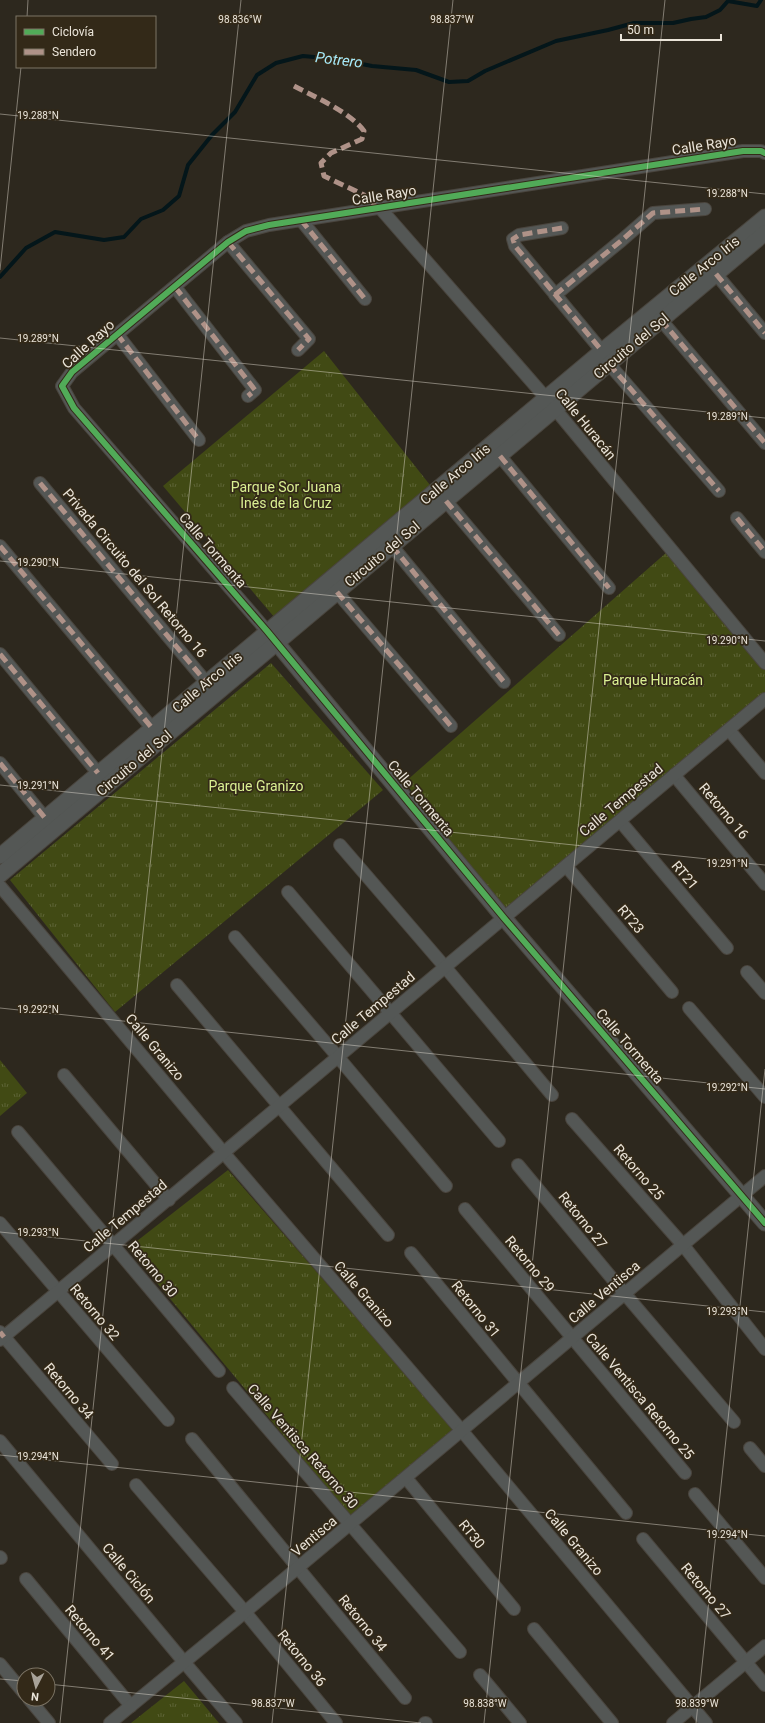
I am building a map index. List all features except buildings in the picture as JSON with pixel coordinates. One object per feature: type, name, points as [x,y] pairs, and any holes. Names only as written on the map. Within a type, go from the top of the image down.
[{"type":"street","name":"Calle Rayo","points":[[62,386],[72,372],[117,334],[228,242],[246,231],[268,225],[743,151],[761,152],[765,154]]},
{"type":"street","name":"Calle Huracán","points":[[380,208],[550,404],[765,663]]},
{"type":"street","points":[[555,295],[653,213],[705,209]]},
{"type":"street","name":"Calle Arco Iris","points":[[0,856],[206,682],[272,637],[550,404],[602,351],[765,216]]},
{"type":"street","points":[[301,220],[365,298]]},
{"type":"street","points":[[562,228],[519,235],[513,239],[515,246],[602,351]]},
{"type":"street","name":"Circuito del Sol","points":[[0,875],[272,637],[337,592],[500,456],[550,404],[609,364],[765,233]]},
{"type":"street","points":[[228,242],[309,339],[298,350]]},
{"type":"street","points":[[716,274],[765,333]]},
{"type":"street","points":[[175,287],[255,390],[248,396]]},
{"type":"street","points":[[661,320],[765,443]]},
{"type":"street","points":[[117,334],[199,440]]},
{"type":"street","points":[[609,364],[719,491]]},
{"type":"street","name":"Calle Tormenta","points":[[62,386],[74,408],[272,637],[504,918],[765,1223]]},
{"type":"street","points":[[500,456],[609,588]]},
{"type":"street","name":"Privada Circuito del Sol Retorno 16","points":[[40,483],[206,682]]},
{"type":"street","points":[[446,501],[559,635]]},
{"type":"street","points":[[736,518],[765,552]]},
{"type":"street","points":[[0,546],[152,728]]},
{"type":"street","points":[[392,546],[504,682]]},
{"type":"street","points":[[337,592],[451,726]]},
{"type":"street","points":[[0,654],[98,773]]},
{"type":"street","name":"Calle Tempestad","points":[[1,1336],[58,1292],[169,1200],[223,1152],[279,1107],[765,699]]},
{"type":"street","points":[[729,730],[765,773]]},
{"type":"street","points":[[0,763],[45,818]]},
{"type":"street","name":"Retorno 16","points":[[674,775],[765,884]]},
{"type":"street","name":"RT21","points":[[620,821],[727,948]]},
{"type":"street","points":[[340,845],[446,967],[552,1095]]},
{"type":"street","name":"RT23","points":[[566,866],[672,992]]},
{"type":"street","name":"Calle Granizo","points":[[0,886],[223,1152],[462,1431],[706,1723]]},
{"type":"street","points":[[288,892],[498,1141]]},
{"type":"street","points":[[235,937],[446,1186]]},
{"type":"street","points":[[746,972],[765,993]]},
{"type":"street","points":[[176,985],[388,1235]]},
{"type":"street","points":[[689,1008],[765,1097]]},
{"type":"street","points":[[64,1075],[169,1200]]},
{"type":"street","name":"Retorno 25","points":[[572,1119],[683,1245],[765,1349]]},
{"type":"street","name":"Retorno 30","points":[[18,1132],[219,1371]]},
{"type":"street","name":"Retorno 27","points":[[518,1165],[734,1422]]},
{"type":"street","name":"Calle Ventisca","points":[[462,1431],[765,1176]]},
{"type":"street","name":"Retorno 29","points":[[465,1209],[572,1338]]},
{"type":"street","name":"Retorno 32","points":[[0,1223],[168,1420]]},
{"type":"street","name":"Retorno 31","points":[[411,1253],[626,1513]]},
{"type":"street","name":"Retorno 34","points":[[1,1336],[112,1464]]},
{"type":"street","name":"Calle Ventisca Retorno 25","points":[[572,1338],[684,1473]]},
{"type":"street","name":"Calle Ventisca Retorno 30","points":[[233,1388],[460,1652]]},
{"type":"street","name":"Ventisca","points":[[184,1662],[462,1431]]},
{"type":"street","name":"Retorno 34","points":[[192,1439],[405,1698]]},
{"type":"street","name":"Calle Ciclón","points":[[0,1441],[236,1723]]},
{"type":"street","points":[[750,1448],[765,1466]]},
{"type":"street","name":"RT30","points":[[406,1478],[514,1609]]},
{"type":"street","name":"Retorno 36","points":[[136,1485],[245,1612],[336,1723]]},
{"type":"street","points":[[695,1494],[765,1578]]},
{"type":"street","name":"Retorno 27","points":[[643,1539],[746,1662]]},
{"type":"street","name":"Retorno 41","points":[[26,1579],[131,1706]]},
{"type":"street","points":[[534,1629],[612,1723]]},
{"type":"street","points":[[673,1723],[765,1646]]},
{"type":"street","points":[[110,1723],[184,1662]]},
{"type":"street","points":[[746,1662],[765,1685]]},
{"type":"street","points":[[0,1664],[16,1683]]},
{"type":"street","points":[[480,1675],[520,1723]]},
{"type":"street","points":[[36,1707],[49,1723]]},
{"type":"green space","name":"Parque Sor Juana Inés de la Cruz","points":[[324,351],[430,485],[275,618],[163,486]]},
{"type":"green space","name":"Parque Huracán","points":[[667,552],[765,664],[765,699],[504,918],[405,782]]},
{"type":"green space","name":"Parque Granizo","points":[[271,663],[383,790],[115,1012],[10,880]]},
{"type":"green space","points":[[0,1060],[27,1093],[0,1116]]},
{"type":"green space","points":[[228,1170],[454,1430],[352,1518],[128,1248]]},
{"type":"green space","points":[[184,1681],[219,1723],[131,1723]]},
{"type":"waterway","name":"Potrero","points":[[0,277],[26,248],[55,232],[104,240],[124,237],[141,219],[163,210],[179,196],[188,165],[212,135],[235,112],[257,75],[276,63],[303,56],[336,59],[372,66],[416,70],[449,82],[468,81],[485,71],[556,41],[634,23],[673,23],[706,17],[720,10],[728,1],[757,6],[761,0]]},
{"type":"marked path","points":[[294,86],[341,111],[358,124],[364,131],[362,139],[331,153],[321,163],[324,176],[364,195],[370,204],[378,207]]},
{"type":"marked path","points":[[555,295],[653,213],[705,209]]},
{"type":"marked path","points":[[301,220],[365,299]]},
{"type":"marked path","points":[[562,228],[519,235],[513,239],[515,246],[602,351]]},
{"type":"marked path","points":[[228,242],[309,339],[298,350]]},
{"type":"marked path","points":[[716,274],[765,333]]},
{"type":"marked path","points":[[175,287],[255,390],[248,396]]},
{"type":"marked path","points":[[661,320],[765,443]]},
{"type":"marked path","points":[[117,334],[199,440]]},
{"type":"marked path","points":[[609,364],[719,491]]},
{"type":"marked path","points":[[500,456],[609,588]]},
{"type":"marked path","points":[[40,483],[206,682]]},
{"type":"marked path","points":[[446,501],[559,635]]},
{"type":"marked path","points":[[737,518],[765,552]]},
{"type":"marked path","points":[[0,546],[152,728]]},
{"type":"marked path","points":[[392,546],[504,682]]},
{"type":"marked path","points":[[337,592],[451,726]]},
{"type":"marked path","points":[[0,654],[98,773]]},
{"type":"marked path","points":[[0,763],[45,818]]},
{"type":"marked path","points":[[0,1332],[4,1337]]},
{"type":"cycle path","points":[[765,153],[761,151],[743,151],[269,225],[246,231],[228,242],[72,372],[62,386],[74,408],[267,631],[504,918],[765,1223]]}]
